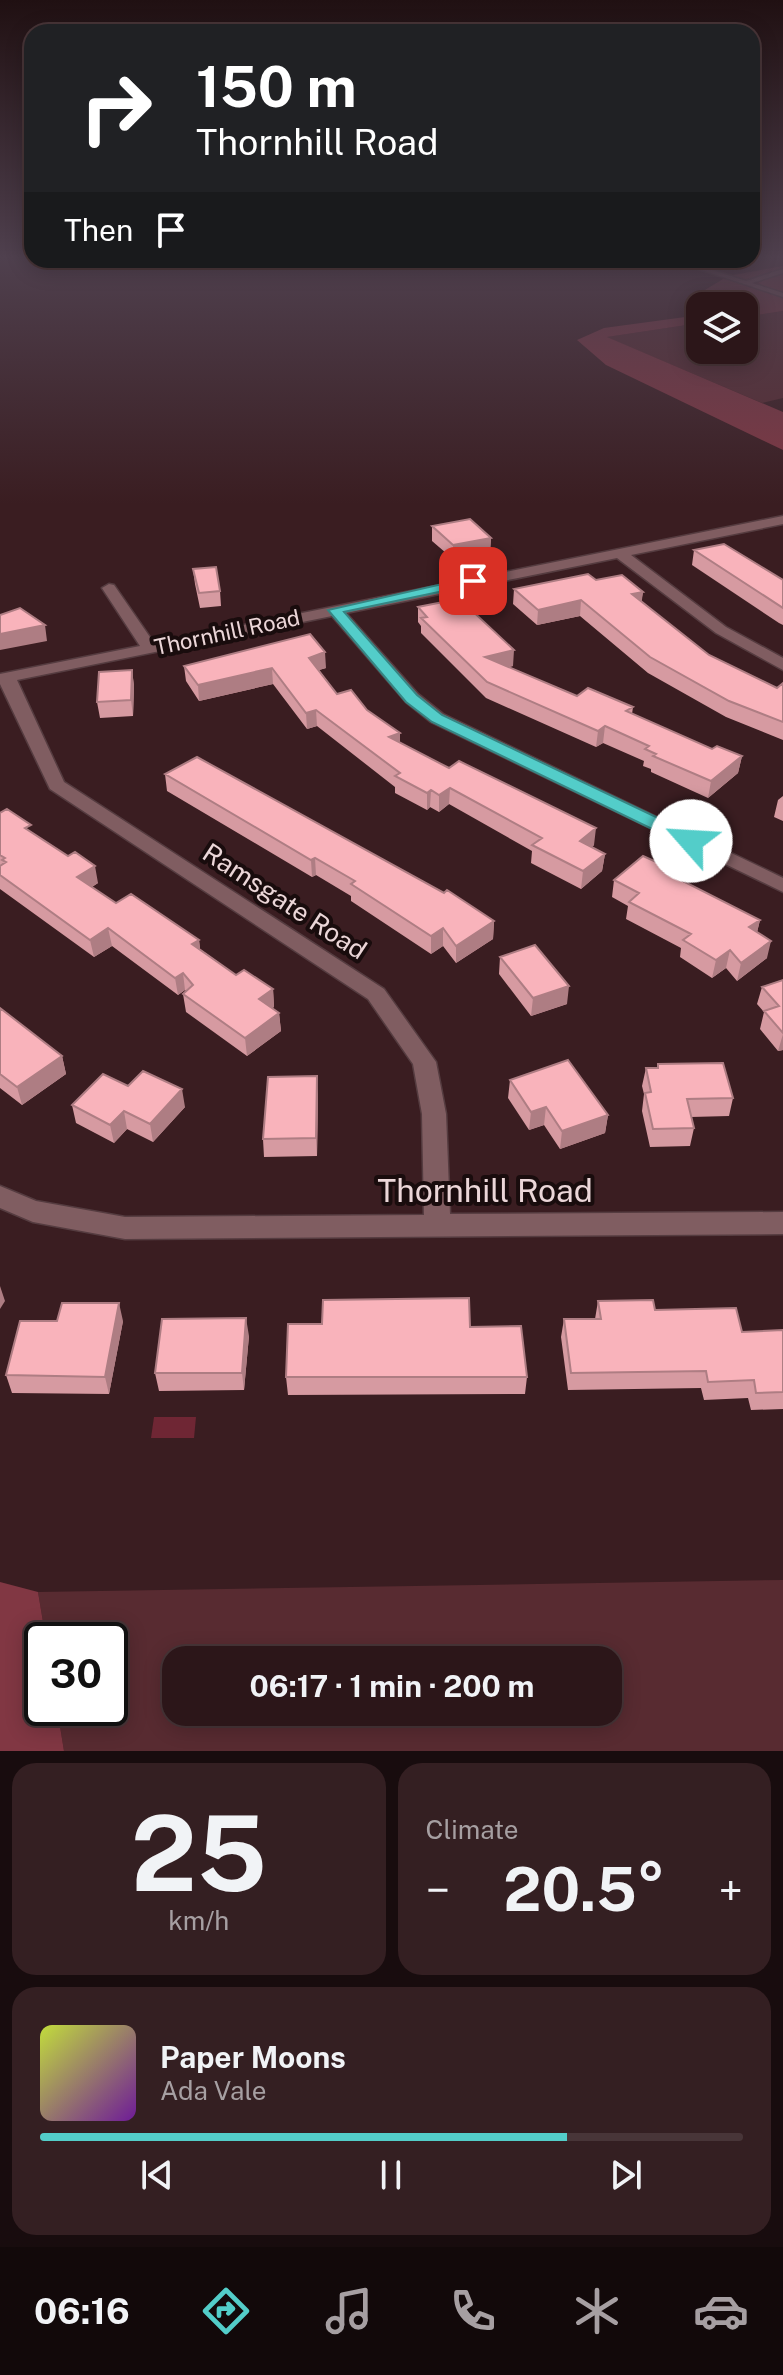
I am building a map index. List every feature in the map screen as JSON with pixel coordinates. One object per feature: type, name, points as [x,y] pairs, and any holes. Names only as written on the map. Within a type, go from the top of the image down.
[{"type":"street","name":"Thornhill Road","points":[[4,678],[783,520]]},
{"type":"street","points":[[618,552],[721,630],[783,665]]},
{"type":"street","points":[[109,588],[149,648]]},
{"type":"street","points":[[335,610],[412,698],[437,718],[783,886]]},
{"type":"street","name":"Ramsgate Road","points":[[4,678],[56,785],[376,994],[424,1062],[434,1114],[437,1224]]},
{"type":"street","name":"Thornhill Road","points":[[0,1197],[46,1214],[125,1228],[251,1230],[437,1224],[783,1223]]},
{"type":"shaded area","points":[[578,341],[616,341],[783,412],[783,450],[606,365]]},
{"type":"shaded area","points":[[615,341],[686,341],[686,364],[758,364],[758,341],[783,341],[783,398],[762,403]]},
{"type":"shaded area","points":[[154,1417],[196,1417],[194,1438],[151,1438]]},
{"type":"shaded area","points":[[783,1580],[783,1751],[64,1751],[60,1726],[128,1726],[128,1622],[43,1622],[38,1592]]},
{"type":"shaded area","points":[[0,1582],[38,1592],[43,1622],[24,1622],[24,1726],[60,1726],[64,1751],[0,1751]]},
{"type":"building","points":[[470,519],[491,538],[453,545],[432,526]]},
{"type":"building","points":[[724,544],[783,580],[783,608],[694,550]]},
{"type":"building","points":[[216,567],[220,591],[199,593],[193,569]]},
{"type":"building","points":[[588,574],[596,580],[622,575],[643,592],[632,594],[709,655],[777,688],[783,683],[783,722],[729,701],[650,657],[581,600],[538,610],[514,589]]},
{"type":"building","points":[[448,601],[454,608],[466,605],[514,650],[485,657],[577,696],[588,688],[633,707],[626,711],[712,749],[717,746],[742,756],[711,781],[653,756],[656,754],[645,749],[649,746],[605,726],[598,731],[487,682],[421,618],[427,617],[418,607]]},
{"type":"building","points":[[20,608],[45,625],[0,634],[0,615]]},
{"type":"building","points":[[310,634],[325,652],[309,658],[337,694],[351,690],[367,710],[400,733],[389,737],[449,768],[459,761],[596,828],[580,841],[605,854],[583,871],[532,845],[542,838],[450,788],[439,795],[431,790],[427,793],[395,776],[400,773],[316,710],[306,713],[272,668],[198,685],[184,666]]},
{"type":"building","points":[[132,670],[131,700],[97,702],[99,672]]},
{"type":"building","points":[[197,757],[444,893],[447,890],[494,921],[456,946],[443,928],[431,936],[351,884],[355,881],[315,858],[311,860],[165,774]]},
{"type":"building","points":[[7,809],[31,825],[25,828],[68,856],[75,852],[95,866],[77,877],[116,903],[131,894],[199,940],[192,944],[236,975],[244,970],[273,989],[259,999],[279,1013],[245,1038],[183,994],[193,985],[183,973],[175,978],[108,928],[90,940],[0,875],[0,866],[6,862],[0,855],[0,813]]},
{"type":"building","points":[[643,856],[672,869],[667,873],[760,920],[749,927],[771,941],[741,963],[730,950],[716,960],[683,940],[691,934],[629,902],[639,893],[614,880]]},
{"type":"building","points":[[535,945],[569,986],[533,998],[500,957]]},
{"type":"building","points":[[783,980],[783,1033],[764,1011],[779,1006],[762,987]]},
{"type":"building","points":[[0,1008],[62,1056],[17,1087],[0,1074]]},
{"type":"building","points":[[568,1060],[608,1115],[562,1131],[546,1107],[531,1112],[510,1080]]},
{"type":"building","points":[[723,1063],[733,1098],[687,1099],[694,1128],[653,1129],[645,1093],[651,1092],[646,1068],[658,1068],[658,1064]]},
{"type":"building","points":[[143,1071],[182,1089],[150,1124],[124,1111],[110,1125],[72,1105],[103,1074],[128,1086]]},
{"type":"building","points":[[317,1076],[316,1138],[263,1139],[268,1077]]},
{"type":"building","points":[[469,1298],[470,1327],[521,1326],[527,1377],[286,1377],[288,1324],[322,1324],[323,1300]]},
{"type":"building","points":[[653,1300],[655,1310],[736,1308],[742,1332],[783,1330],[783,1392],[756,1393],[754,1380],[708,1382],[706,1371],[571,1373],[564,1319],[601,1319],[598,1301]]},
{"type":"building","points":[[62,1303],[119,1303],[105,1377],[6,1375],[20,1321],[57,1321]]},
{"type":"building","points":[[246,1318],[242,1373],[155,1373],[162,1319]]},
{"type":"route","points":[[473,581],[335,610],[412,698],[437,718],[481,742],[691,841]]}]
